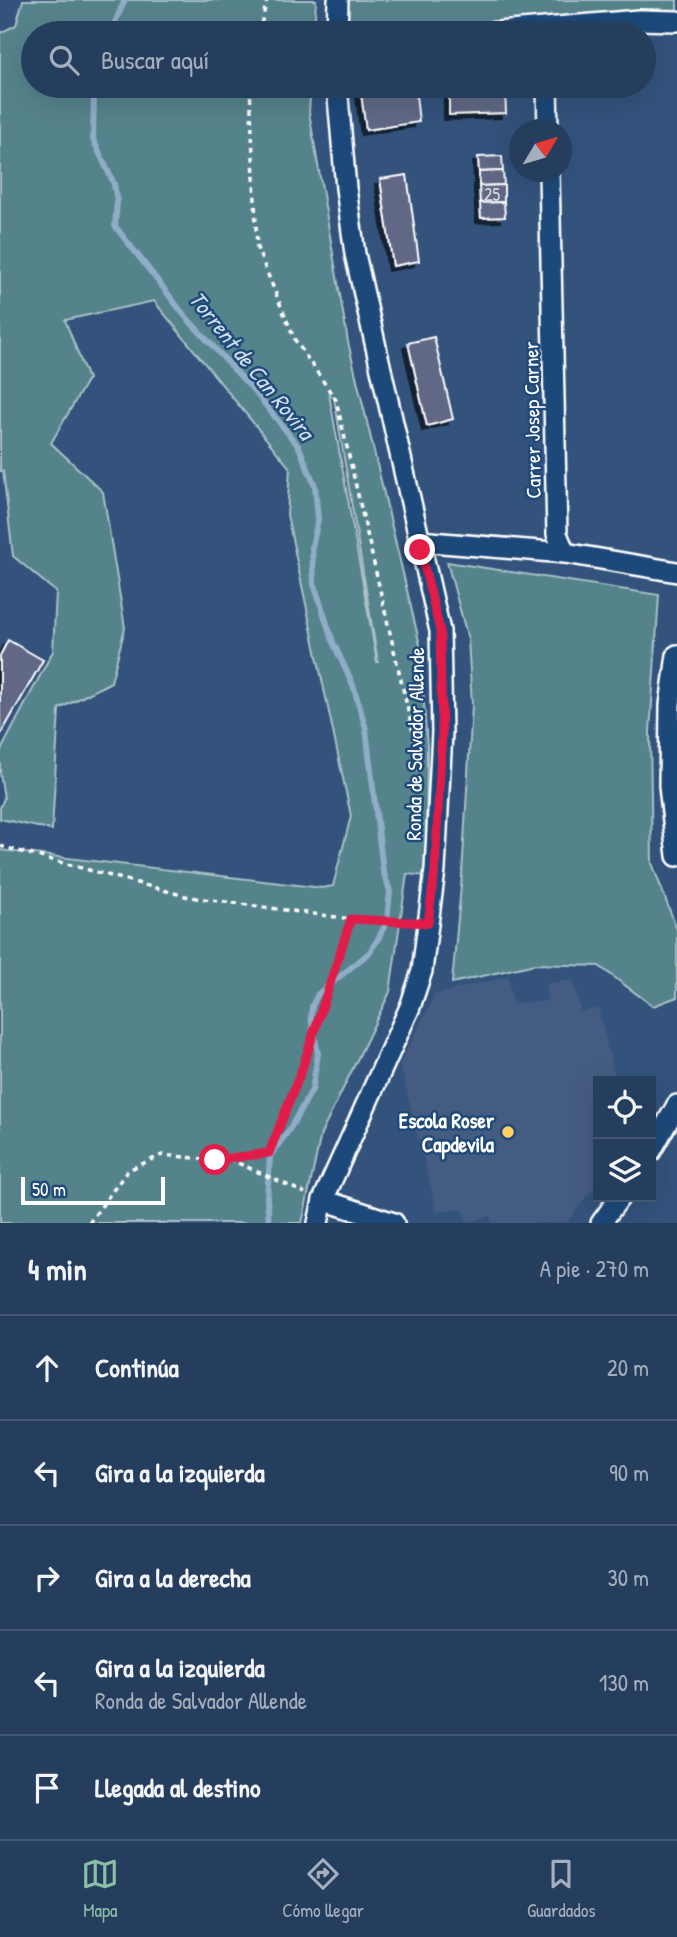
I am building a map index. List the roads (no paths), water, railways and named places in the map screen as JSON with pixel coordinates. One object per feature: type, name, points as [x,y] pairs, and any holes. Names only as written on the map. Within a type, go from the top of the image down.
[{"type":"street","points":[[337,21],[338,0]]},
{"type":"street","points":[[630,21],[677,21]]},
{"type":"street","name":"Ronda de Salvador Allende","points":[[318,1223],[323,1200],[410,1007],[422,971],[435,870],[442,732],[440,631],[355,254],[338,98]]},
{"type":"street","points":[[547,98],[548,119]]},
{"type":"street","name":"Carrer Josep Carner","points":[[549,182],[557,534],[565,553]]},
{"type":"street","points":[[418,541],[565,553],[677,572]]},
{"type":"street","points":[[677,655],[670,705],[669,786],[677,856]]},
{"type":"street","points":[[656,1142],[677,1105]]},
{"type":"street","points":[[323,1200],[394,1223]]},
{"type":"street","points":[[601,1223],[616,1202]]},
{"type":"waterway","name":"Torrent de Can Rovira","points":[[115,21],[125,0]]},
{"type":"waterway","name":"Torrent de Can Rovira","points":[[94,98],[93,139],[114,184],[117,201],[115,226],[185,316],[255,392],[299,447],[315,486],[318,519],[312,547],[314,584],[333,642],[353,685],[366,729],[383,871],[390,891],[387,921],[369,953],[318,994],[312,1006],[311,1018],[318,1054],[312,1090],[270,1156],[267,1198],[269,1223]]},
{"type":"place","name":"Escola Roser Capdevila","points":[[508,1132]]}]
